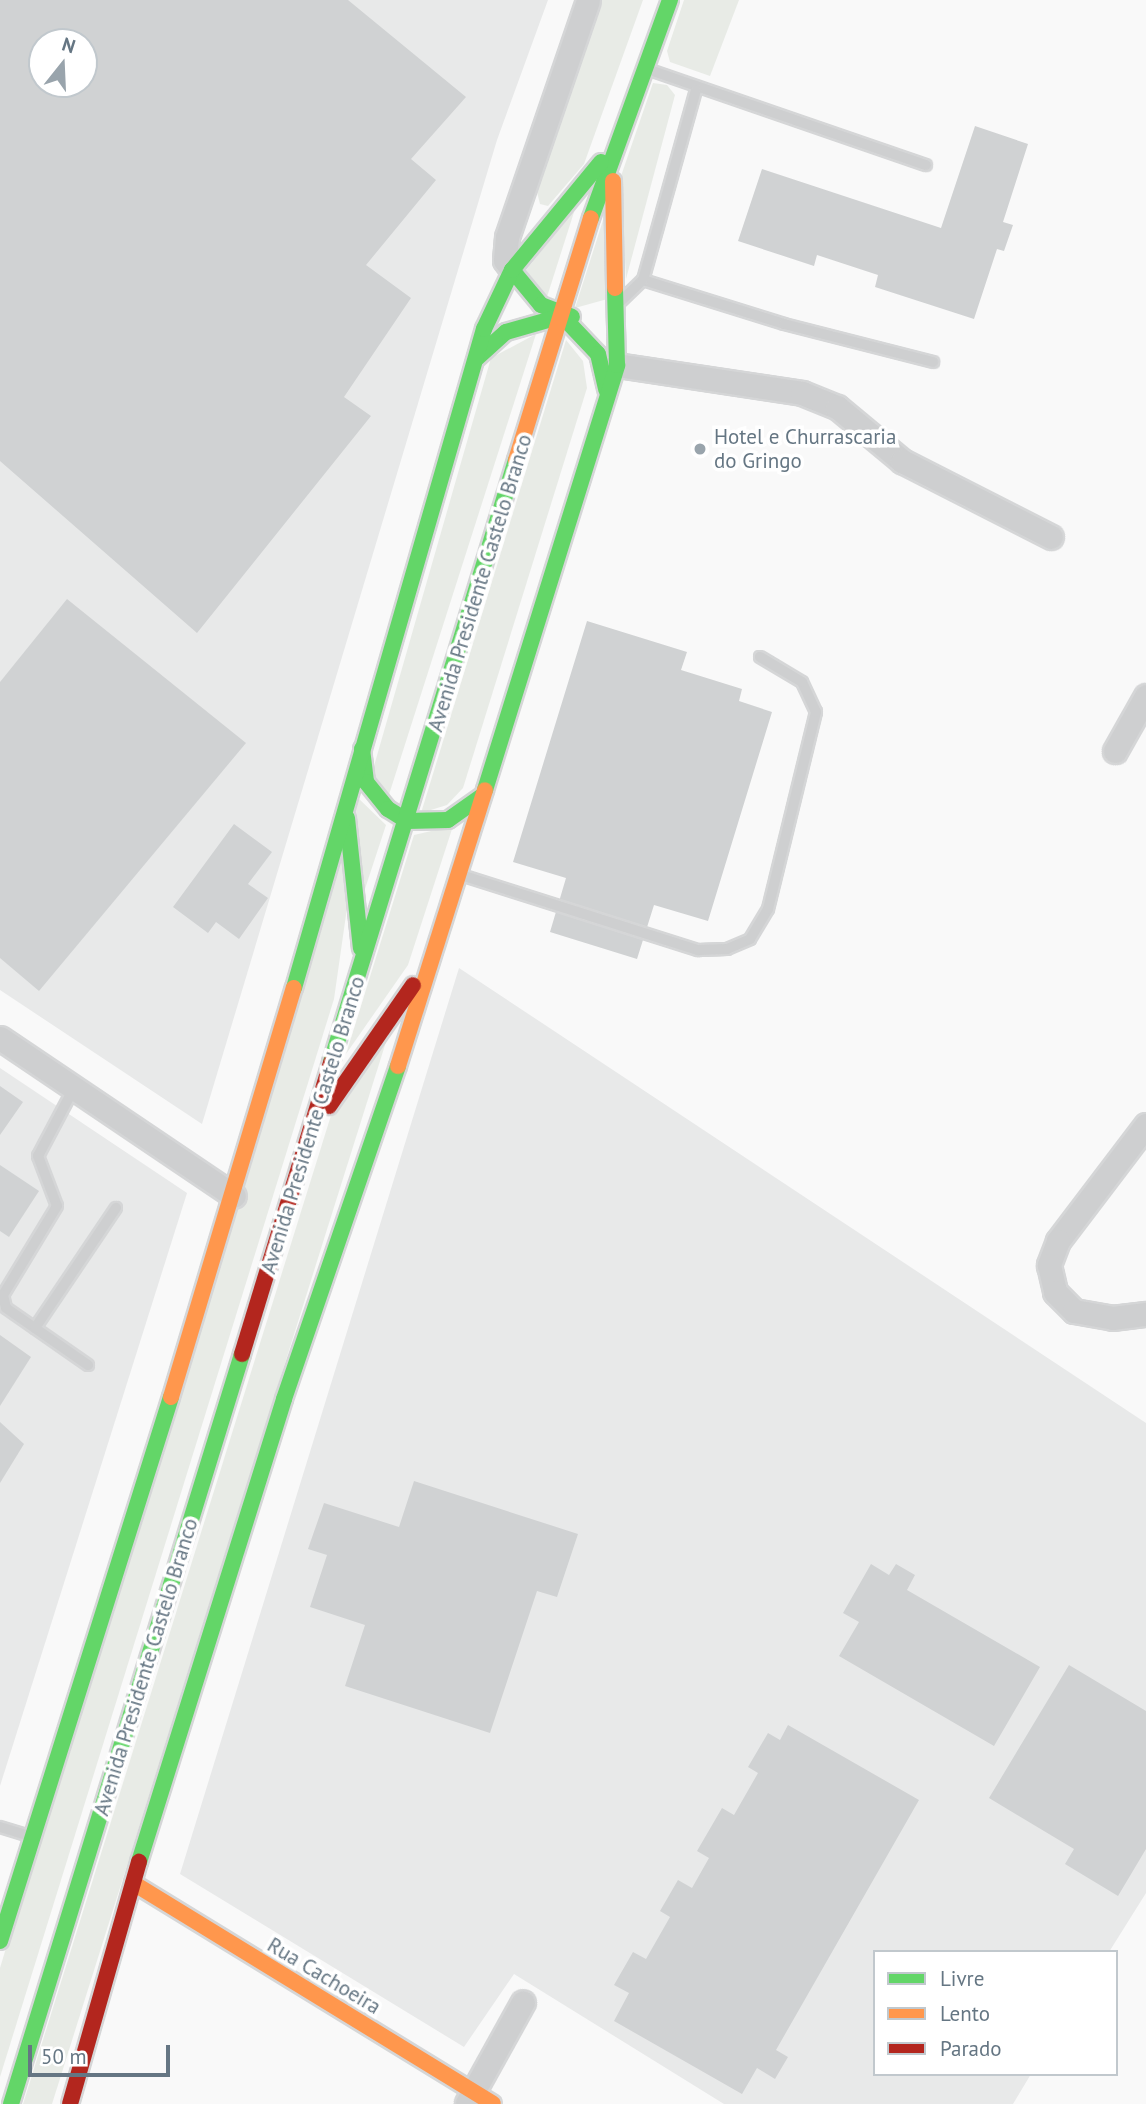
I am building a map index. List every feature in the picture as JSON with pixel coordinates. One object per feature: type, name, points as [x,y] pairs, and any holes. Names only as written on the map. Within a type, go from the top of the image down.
[{"type":"main road","name":"Avenida Presidente Castelo Branco","points":[[11,2104],[613,146],[670,0]]},
{"type":"main road","name":"Avenida Presidente Castelo Branco","points":[[0,1941],[234,1196],[345,799],[493,305],[512,270],[559,218],[613,146]]},
{"type":"main road","name":"Avenida Presidente Castelo Branco","points":[[74,2102],[133,1883],[284,1399],[432,957],[607,402],[617,365],[618,303],[613,146]]},
{"type":"main road","points":[[512,270],[541,305],[562,316],[598,354],[607,402]]},
{"type":"main road","points":[[477,358],[513,329],[562,316],[592,317],[618,303]]},
{"type":"main road","points":[[362,744],[366,782],[388,809],[407,821],[449,820],[482,796]]},
{"type":"main road","points":[[345,799],[363,961]]},
{"type":"main road","points":[[312,1130],[432,957]]},
{"type":"main road","name":"Rua Cachoeira","points":[[133,1883],[478,2100]]},
{"type":"street","points":[[512,270],[504,254],[524,180],[588,0]]},
{"type":"street","points":[[524,180],[531,210],[559,218]]},
{"type":"street","points":[[617,365],[802,393],[836,407],[902,461],[1051,537]]},
{"type":"street","points":[[1115,751],[1146,696]]},
{"type":"street","points":[[0,1038],[234,1196]]},
{"type":"street","points":[[1146,1125],[1058,1241],[1049,1265],[1055,1292],[1074,1311],[1112,1318],[1146,1314]]},
{"type":"street","points":[[478,2100],[523,2002]]},
{"type":"lane","points":[[642,67],[696,90],[926,165]]},
{"type":"lane","points":[[618,303],[643,280],[696,90]]},
{"type":"lane","points":[[643,280],[784,324],[933,362]]},
{"type":"lane","points":[[458,874],[698,950],[727,949],[750,939],[768,909],[816,712],[802,682],[760,657]]},
{"type":"lane","points":[[74,1088],[38,1156],[57,1206],[4,1295],[5,1308],[88,1366]]},
{"type":"lane","points":[[35,1328],[116,1208]]},
{"type":"lane","points":[[0,1827],[32,1837]]},
{"type":"shaded area","points":[[0,0],[548,0],[497,140],[202,1124],[0,990]]},
{"type":"shaded area","points":[[597,0],[643,0],[584,164],[548,206],[540,204],[536,188]]},
{"type":"shaded area","points":[[684,0],[739,0],[710,76],[670,62],[667,51]]},
{"type":"shaded area","points":[[653,83],[667,85],[675,95],[626,279],[621,176]]},
{"type":"shaded area","points":[[575,209],[546,300],[523,274]]},
{"type":"shaded area","points":[[605,214],[611,298],[575,308]]},
{"type":"shaded area","points":[[536,334],[386,804],[370,780],[491,358]]},
{"type":"shaded area","points":[[566,340],[583,361],[587,388],[463,788],[447,805],[421,813]]},
{"type":"shaded area","points":[[355,795],[386,825],[362,898]]},
{"type":"shaded area","points":[[453,826],[408,965],[346,1054],[414,835]]},
{"type":"shaded area","points":[[340,844],[347,908],[334,999],[0,2077],[0,1968]]},
{"type":"shaded area","points":[[459,968],[1146,1423],[1146,1893],[1110,1950],[873,1950],[873,2076],[1030,2076],[1013,2104],[724,2104],[514,1974],[464,2047],[180,1874]]},
{"type":"shaded area","points":[[391,1026],[52,2104],[23,2104],[333,1109]]},
{"type":"shaded area","points":[[0,1068],[187,1193],[0,1786]]},
{"type":"building","points":[[0,0],[348,0],[466,97],[411,159],[436,180],[366,265],[411,298],[344,397],[371,416],[197,633],[0,461]]},
{"type":"building","points":[[975,126],[1028,144],[1003,222],[1013,225],[1004,251],[997,249],[974,319],[875,287],[878,275],[817,255],[814,266],[738,241],[762,169],[941,228]]},
{"type":"building","points":[[67,599],[246,743],[39,991],[0,958],[0,682]]},
{"type":"building","points":[[587,621],[687,652],[681,670],[742,689],[739,701],[772,712],[708,921],[654,905],[637,959],[550,932],[566,878],[513,862]]},
{"type":"building","points":[[234,824],[272,852],[248,884],[268,898],[239,939],[216,922],[208,933],[173,907]]},
{"type":"building","points":[[0,1086],[23,1102],[0,1135]]},
{"type":"building","points":[[0,1165],[39,1191],[9,1237],[0,1231]]},
{"type":"building","points":[[0,1335],[31,1357],[0,1406]]},
{"type":"building","points":[[0,1422],[24,1444],[0,1483]]},
{"type":"building","points":[[414,1481],[578,1534],[557,1597],[537,1591],[490,1733],[345,1686],[365,1625],[310,1607],[327,1555],[308,1549],[324,1503],[399,1527]]},
{"type":"building","points":[[871,1564],[889,1575],[896,1564],[915,1575],[907,1590],[1040,1667],[994,1746],[839,1656],[859,1622],[843,1613]]},
{"type":"building","points":[[1069,1665],[1146,1711],[1146,1849],[1118,1896],[1065,1864],[1074,1849],[989,1798]]},
{"type":"building","points":[[788,1725],[919,1800],[776,2050],[788,2057],[775,2079],[757,2068],[742,2094],[614,2021],[629,1993],[614,1985],[633,1952],[646,1959],[670,1917],[660,1911],[678,1880],[692,1888],[709,1858],[697,1851],[722,1808],[734,1815],[758,1773],[748,1767],[768,1733],[780,1740]]},
{"type":"traffic: fast","points":[[591,218],[670,0]]},
{"type":"traffic: fast","points":[[294,988],[484,329],[512,270],[601,162]]},
{"type":"traffic: fast","points":[[512,270],[541,305],[572,317]]},
{"type":"traffic: fast","points":[[485,790],[617,365],[615,288]]},
{"type":"traffic: fast","points":[[477,358],[506,332],[562,316],[598,354],[606,390]]},
{"type":"traffic: fast","points":[[331,1062],[516,460]]},
{"type":"traffic: fast","points":[[362,749],[366,782],[388,809],[407,821],[448,820],[482,796]]},
{"type":"traffic: fast","points":[[347,818],[361,948]]},
{"type":"traffic: fast","points":[[139,1862],[284,1399],[398,1066]]},
{"type":"traffic: fast","points":[[11,2104],[242,1354]]},
{"type":"traffic: fast","points":[[0,1941],[171,1397]]},
{"type":"traffic: slow","points":[[613,181],[615,288]]},
{"type":"traffic: slow","points":[[516,460],[591,218]]},
{"type":"traffic: slow","points":[[398,1066],[485,790]]},
{"type":"traffic: slow","points":[[171,1397],[294,988]]},
{"type":"traffic: slow","points":[[133,1883],[493,2104]]},
{"type":"traffic: jam","points":[[329,1106],[413,985]]},
{"type":"traffic: jam","points":[[242,1354],[331,1062]]},
{"type":"traffic: jam","points":[[70,2104],[139,1862]]},
{"type":"place","name":"Hotel e Churrascaria do Gringo","points":[[700,449]]}]
